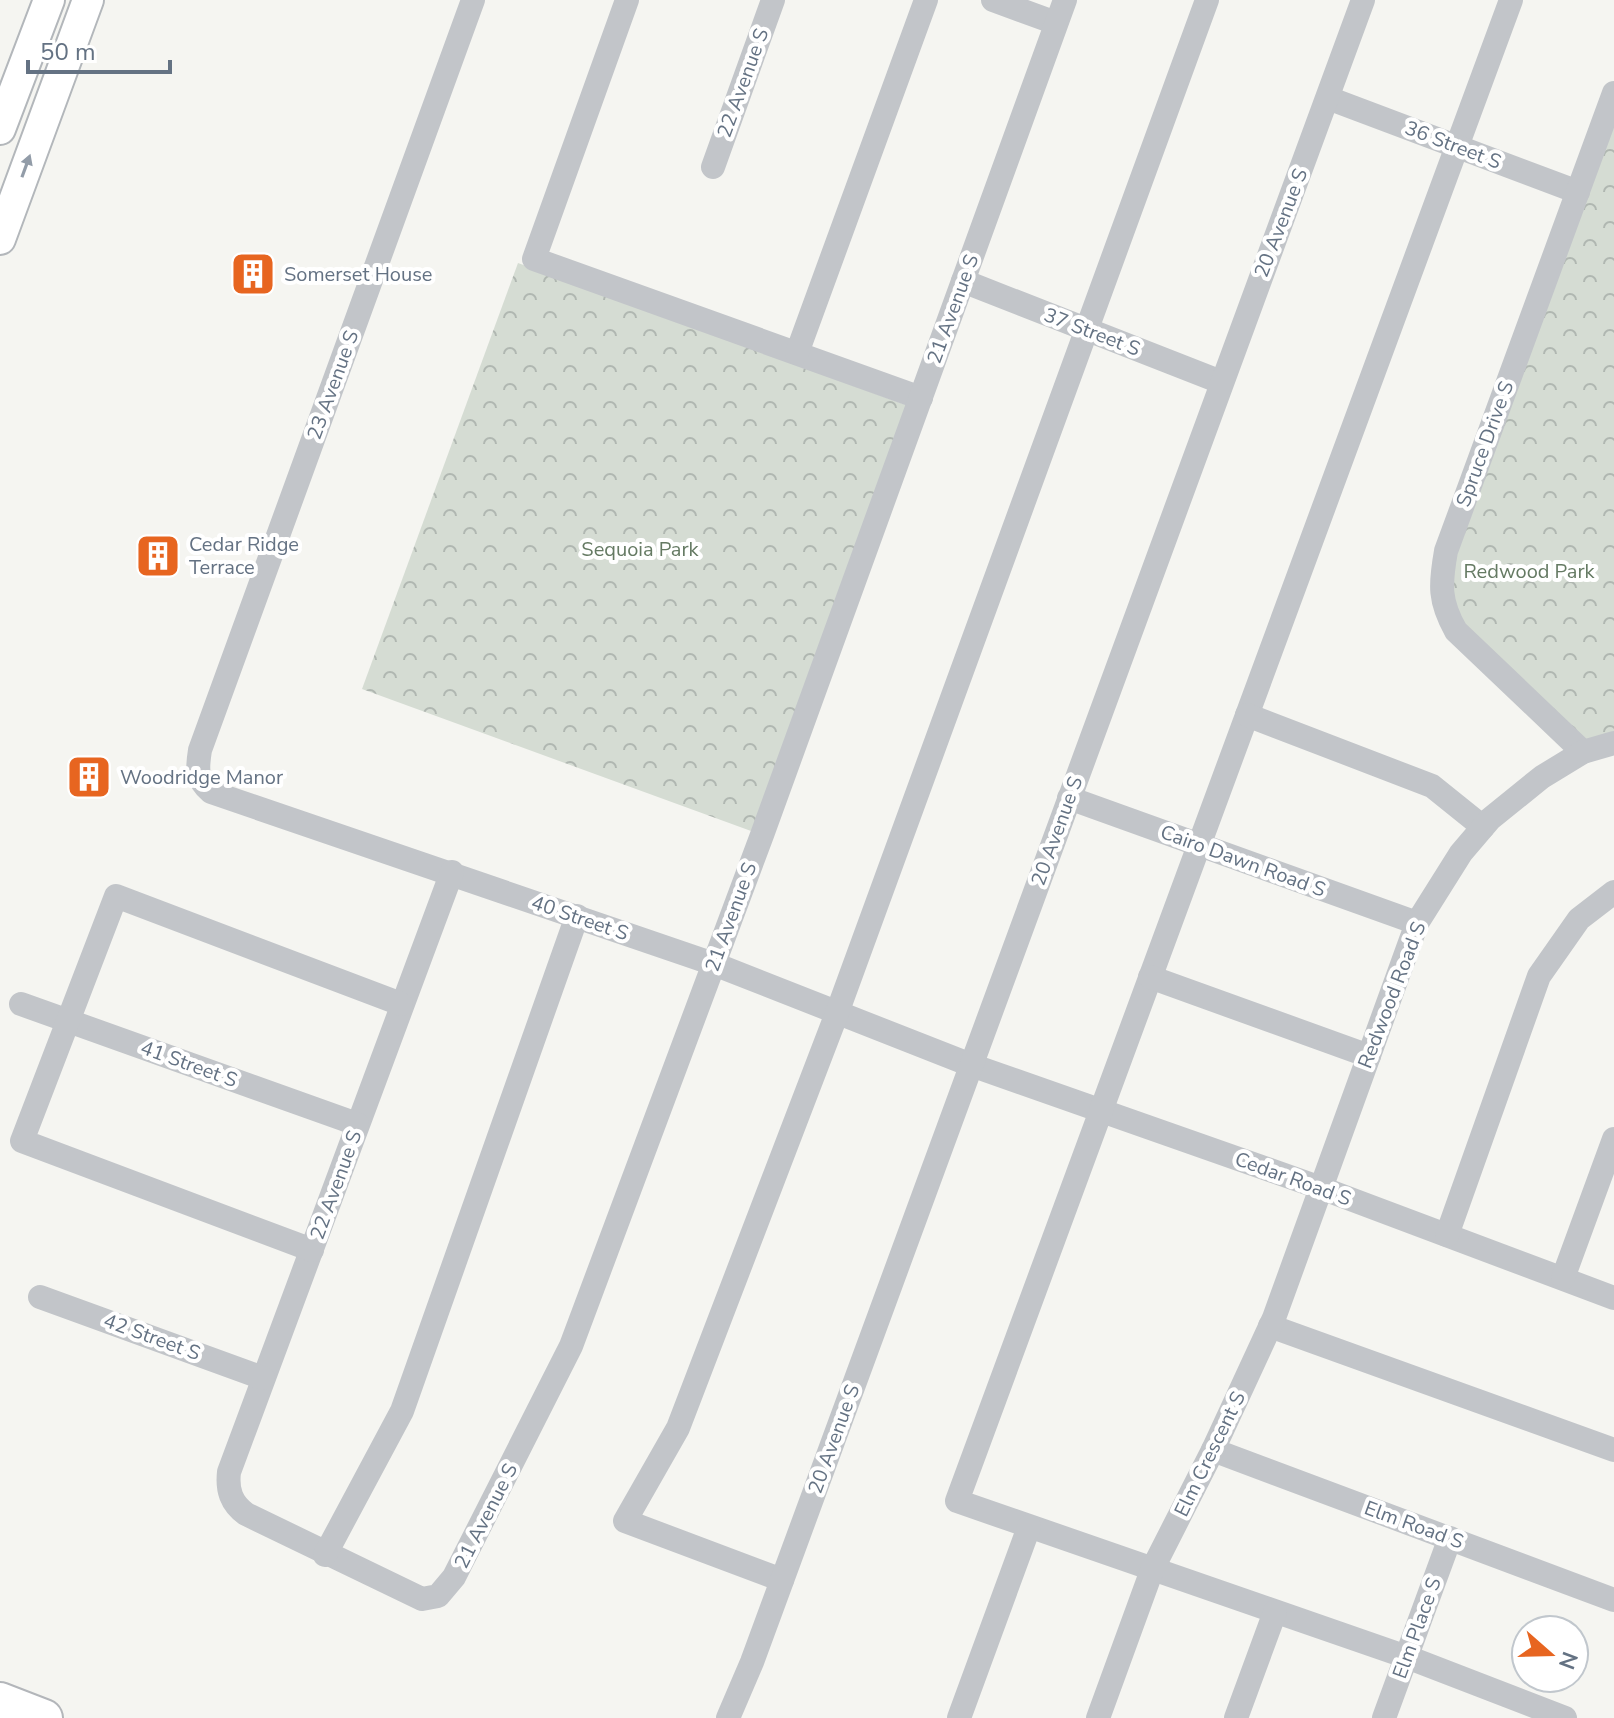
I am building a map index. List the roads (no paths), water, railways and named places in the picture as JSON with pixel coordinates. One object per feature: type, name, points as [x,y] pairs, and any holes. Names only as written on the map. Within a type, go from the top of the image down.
[{"type":"highway","points":[[0,1701],[44,1718]]},
{"type":"main road","points":[[2,116],[49,0]]},
{"type":"main road","points":[[0,239],[88,0]]},
{"type":"street","name":"23 Avenue S","points":[[197,770],[200,750],[473,0]]},
{"type":"street","points":[[627,0],[534,259],[921,398]]},
{"type":"street","name":"22 Avenue S","points":[[713,167],[773,0]]},
{"type":"street","points":[[797,353],[926,0]]},
{"type":"street","points":[[993,0],[1056,23]]},
{"type":"street","name":"21 Avenue S","points":[[231,1498],[246,1514],[325,1555],[422,1599],[438,1596],[454,1577],[571,1346],[714,964],[1065,0]]},
{"type":"street","points":[[782,1580],[625,1521],[678,1428],[837,1013],[1207,0]]},
{"type":"street","name":"20 Avenue S","points":[[728,1718],[752,1662],[1363,0]]},
{"type":"street","points":[[1511,0],[957,1501],[1407,1657],[1551,1716]]},
{"type":"street","name":"Spruce Drive S","points":[[1583,752],[1456,631],[1443,608],[1441,578],[1446,551],[1614,93]]},
{"type":"street","name":"36 Street S","points":[[1328,98],[1578,192]]},
{"type":"street","points":[[2,116],[42,123]]},
{"type":"street","name":"37 Street S","points":[[963,281],[1221,382]]},
{"type":"street","points":[[1247,715],[1432,786],[1483,827]]},
{"type":"street","name":"Redwood Road S","points":[[1321,1188],[1417,923],[1461,853],[1483,827],[1542,777],[1583,752],[1614,743]]},
{"type":"street","name":"40 Street S","points":[[197,770],[201,783],[211,792],[714,964],[971,1065]]},
{"type":"street","name":"Cairo Dawn Road S","points":[[1069,798],[1417,923]]},
{"type":"street","name":"22 Avenue S","points":[[231,1498],[229,1472],[452,872]]},
{"type":"street","points":[[1447,1235],[1539,976],[1579,919],[1614,892]]},
{"type":"street","points":[[312,1250],[22,1141],[116,896],[401,1004]]},
{"type":"street","points":[[325,1555],[402,1411],[577,916]]},
{"type":"street","points":[[1150,977],[1369,1056]]},
{"type":"street","name":"41 Street S","points":[[21,1004],[357,1124]]},
{"type":"street","name":"Cedar Road S","points":[[971,1065],[1321,1188],[1614,1298]]},
{"type":"street","points":[[1563,1278],[1614,1139]]},
{"type":"street","name":"Elm Crescent S","points":[[1098,1718],[1152,1570],[1213,1450],[1270,1326],[1321,1188]]},
{"type":"street","name":"42 Street S","points":[[40,1297],[263,1378]]},
{"type":"street","points":[[1270,1326],[1614,1450]]},
{"type":"street","name":"Elm Road S","points":[[1213,1450],[1614,1600]]},
{"type":"street","points":[[959,1718],[1029,1527]]},
{"type":"street","name":"Elm Place S","points":[[1384,1718],[1450,1538]]},
{"type":"street","points":[[1236,1718],[1275,1612]]},
{"type":"street","name":"20 Avenue S","points":[[736,1718],[752,1662]]},
{"type":"place","name":"Somerset House","points":[[253,274]]},
{"type":"place","name":"Cedar Ridge Terrace","points":[[158,556]]},
{"type":"place","name":"Woodridge Manor","points":[[89,777]]},
{"type":"park label","name":"Sequoia Park","points":[[640,549]]},
{"type":"park label","name":"Redwood Park","points":[[1529,571]]}]
